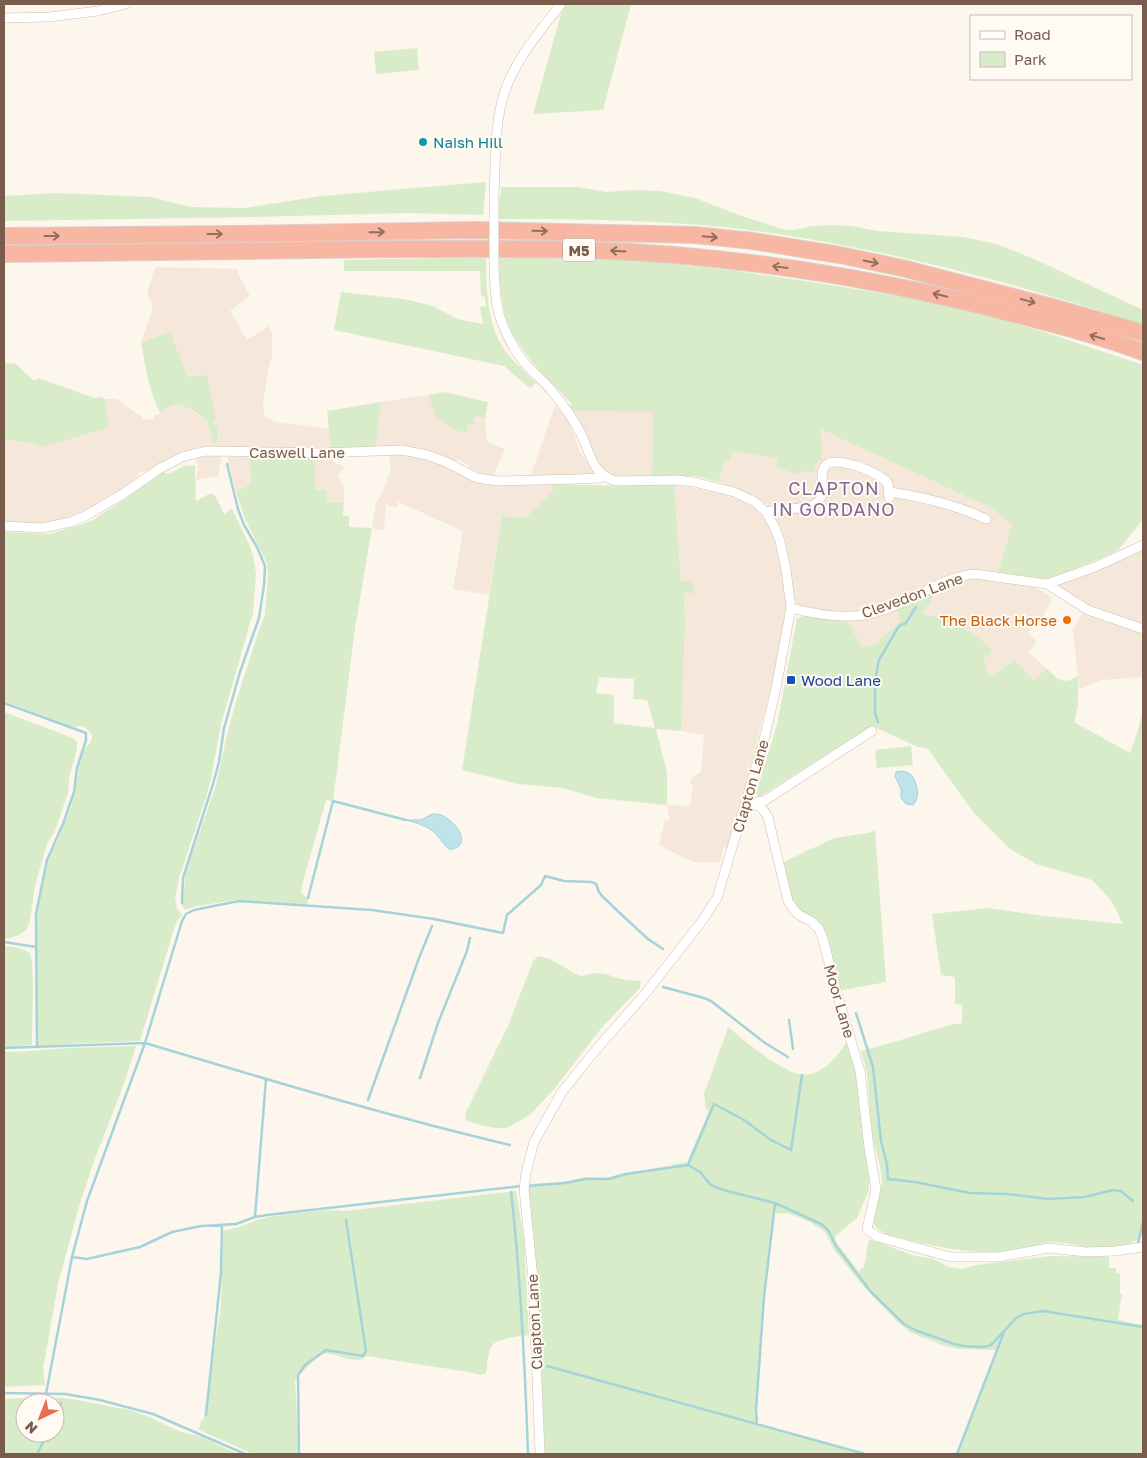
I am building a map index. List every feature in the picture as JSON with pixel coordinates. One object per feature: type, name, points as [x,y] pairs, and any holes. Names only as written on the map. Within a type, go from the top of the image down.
[{"type":"highway","name":"M5","points":[[4,236],[473,230],[695,235],[753,241],[840,255],[902,268],[1143,333]]},
{"type":"highway","name":"M5","points":[[4,254],[529,248],[619,251],[686,256],[822,273],[898,286],[1031,318],[1143,352]]},
{"type":"street","points":[[4,18],[50,17],[98,11],[126,4]]},
{"type":"street","points":[[562,4],[512,73],[504,94],[498,119],[494,194],[495,295],[501,320],[513,347],[528,367],[551,389],[571,417],[581,434],[593,464],[603,475]]},
{"type":"street","name":"Caswell Lane","points":[[4,526],[42,528],[71,522],[116,498],[159,469],[182,457],[206,451],[324,453],[402,450],[427,455],[446,462],[477,478],[498,480],[578,479],[600,478],[603,475]]},
{"type":"street","points":[[766,512],[816,504],[822,493],[824,468],[830,462],[840,462],[882,476],[888,484],[890,495],[922,498],[961,508],[986,519]]},
{"type":"street","name":"Clapton Lane","points":[[540,1454],[533,1278],[524,1189],[526,1172],[534,1142],[562,1092],[651,987],[702,922],[717,898],[722,879],[751,802],[791,608],[784,555],[774,526],[761,506],[747,497],[734,492],[700,483],[678,480],[616,481],[603,475]]},
{"type":"street","points":[[1047,584],[1078,574],[1143,545]]},
{"type":"street","name":"Clevedon Lane","points":[[791,608],[841,616],[863,615],[900,604],[940,584],[969,575],[987,575],[1047,584],[1088,610],[1143,629]]},
{"type":"street","points":[[751,802],[764,801],[872,731]]},
{"type":"street","name":"Moor Lane","points":[[751,802],[764,810],[768,817],[788,902],[799,915],[811,921],[819,929],[860,1071],[876,1189],[867,1229],[878,1237],[950,1257],[998,1257],[1049,1248],[1086,1252],[1116,1251],[1143,1246]]},
{"type":"shaded area","points":[[155,267],[238,269],[238,274],[250,296],[230,311],[247,340],[269,326],[272,334],[272,356],[263,404],[264,414],[275,422],[330,429],[331,450],[208,446],[189,450],[177,454],[148,472],[143,471],[139,473],[138,480],[86,514],[40,526],[4,523],[4,439],[38,444],[109,427],[105,399],[116,399],[142,417],[142,420],[154,419],[154,415],[161,414],[168,407],[174,405],[184,406],[208,422],[212,442],[217,424],[214,425],[213,421],[216,420],[188,377],[170,333],[141,343],[153,307],[147,294]]},
{"type":"shaded area","points":[[428,395],[436,417],[469,422],[475,425],[473,421],[477,415],[485,419],[487,442],[505,449],[493,476],[483,474],[468,467],[467,464],[459,460],[455,461],[431,451],[416,448],[376,446],[381,402]]},
{"type":"shaded area","points":[[555,405],[569,421],[580,452],[595,475],[531,475]]},
{"type":"shaded area","points":[[572,411],[653,412],[652,477],[617,479],[597,466]]},
{"type":"shaded area","points":[[820,428],[989,507],[1012,524],[998,572],[970,571],[930,584],[886,603],[858,608],[858,611],[863,612],[821,611],[795,604],[784,537],[767,504],[755,496],[718,482],[725,460],[732,451],[816,464],[822,459]]},
{"type":"shaded area","points":[[387,452],[425,457],[508,484],[553,484],[553,491],[527,516],[523,518],[502,516],[489,595],[453,589],[463,531],[398,502],[397,508],[386,504],[384,530],[372,528],[376,502],[381,496],[391,468]]},
{"type":"shaded area","points":[[206,453],[222,455],[218,476],[196,480],[198,470],[195,456]]},
{"type":"shaded area","points":[[331,454],[333,462],[344,467],[337,477],[344,486],[344,503],[327,502],[315,490],[315,455]]},
{"type":"shaded area","points":[[249,456],[251,485],[236,492],[227,457]]},
{"type":"shaded area","points":[[674,484],[722,494],[743,501],[752,506],[766,519],[779,550],[787,613],[777,663],[730,849],[724,847],[720,862],[693,862],[659,845],[665,820],[670,821],[667,805],[690,806],[693,785],[690,784],[691,778],[701,772],[704,735],[681,731],[685,626],[684,593],[693,593],[681,581]]},
{"type":"shaded area","points":[[1143,548],[1143,626],[1090,609],[1057,589],[1058,585]]},
{"type":"shaded area","points":[[976,578],[1034,586],[1052,598],[1044,615],[1028,633],[1037,641],[1029,652],[1046,668],[1034,681],[991,677],[984,669],[983,659],[975,634],[951,620],[922,614],[938,588],[960,580]]},
{"type":"shaded area","points":[[896,608],[900,621],[878,642],[863,647],[847,621],[872,616]]},
{"type":"shaded area","points":[[1083,613],[1143,631],[1143,677],[1102,680],[1079,689],[1073,629]]},
{"type":"green space","points":[[565,4],[631,4],[603,110],[533,114],[562,10]]},
{"type":"green space","points":[[417,48],[419,70],[376,74],[374,52]]},
{"type":"green space","points":[[486,182],[483,215],[408,213],[4,221],[4,196],[56,193],[151,197],[190,207],[245,208],[321,196]]},
{"type":"green space","points":[[501,187],[577,187],[606,192],[660,191],[695,198],[785,230],[812,226],[851,226],[878,231],[964,237],[997,244],[1034,259],[1143,310],[1143,325],[1052,296],[960,271],[867,250],[772,233],[669,223],[497,219]]},
{"type":"green space","points":[[486,257],[488,297],[497,336],[503,348],[536,383],[530,388],[504,366],[334,330],[341,292],[404,299],[433,306],[457,319],[483,324],[480,307],[486,306],[485,297],[481,296],[480,271],[344,271],[344,260]]},
{"type":"green space","points":[[497,257],[633,260],[732,270],[876,292],[935,303],[1035,329],[1143,365],[1143,519],[1121,547],[1113,553],[1061,575],[1043,579],[998,572],[1012,524],[989,507],[821,429],[822,459],[816,464],[813,473],[803,471],[795,474],[777,467],[777,459],[732,451],[730,462],[725,460],[718,482],[695,476],[652,477],[653,412],[572,411],[570,406],[572,404],[533,363],[509,328],[502,301]]},
{"type":"green space","points":[[170,332],[188,377],[207,375],[216,420],[213,421],[214,425],[217,424],[217,443],[212,443],[208,423],[197,413],[174,405],[161,414],[157,406],[148,380],[141,343]]},
{"type":"green space","points":[[4,363],[16,364],[34,381],[39,378],[94,398],[100,397],[105,399],[109,427],[40,448],[37,444],[4,439]]},
{"type":"green space","points":[[445,392],[488,402],[485,419],[477,415],[473,421],[477,423],[476,425],[469,423],[465,433],[456,430],[436,417],[428,395]]},
{"type":"green space","points":[[381,402],[376,446],[331,450],[327,411]]},
{"type":"green space","points":[[315,455],[315,490],[327,491],[327,502],[344,503],[343,516],[349,516],[349,527],[372,528],[355,628],[333,801],[326,800],[302,885],[301,892],[308,899],[307,905],[235,900],[185,910],[182,906],[186,872],[216,785],[235,705],[265,614],[267,563],[245,519],[236,492],[251,484],[249,456]]},
{"type":"green space","points":[[195,465],[196,501],[211,493],[216,497],[224,514],[232,509],[250,546],[256,574],[253,613],[221,724],[206,797],[179,878],[175,898],[177,908],[182,915],[174,929],[140,1041],[36,1047],[37,920],[40,896],[50,854],[58,840],[71,807],[80,761],[84,749],[91,742],[92,735],[83,727],[67,725],[4,701],[4,532],[49,534],[80,525],[93,520],[161,472],[169,474],[184,466]]},
{"type":"green space","points":[[553,484],[628,486],[674,484],[681,581],[693,581],[694,593],[684,593],[685,626],[681,731],[656,729],[667,773],[667,805],[596,798],[563,788],[519,784],[462,770],[502,516],[523,518],[553,491]],"holes":[[[599,677],[634,679],[633,699],[647,700],[655,728],[614,723],[614,695],[596,693]]]},
{"type":"green space","points":[[938,588],[923,614],[951,620],[975,634],[992,651],[983,659],[987,667],[985,669],[991,677],[1014,660],[1034,681],[1046,668],[1057,678],[1064,681],[1078,676],[1078,705],[1074,722],[1130,753],[1143,709],[1143,1237],[1124,1245],[1110,1248],[1095,1248],[1054,1242],[1012,1251],[975,1252],[945,1248],[885,1234],[874,1223],[873,1219],[882,1178],[873,1138],[868,1083],[861,1051],[949,1025],[962,1023],[962,1005],[955,1004],[955,977],[941,975],[932,914],[988,908],[1123,924],[1111,900],[1092,880],[1036,864],[1010,849],[974,813],[927,748],[918,747],[872,726],[759,797],[756,793],[777,725],[797,618],[804,616],[847,621],[863,647],[878,642],[900,621],[896,608]]},
{"type":"green space","points":[[4,712],[73,738],[77,742],[68,793],[55,831],[47,844],[35,885],[30,921],[26,930],[8,939],[4,938]]},
{"type":"green space","points":[[911,746],[913,765],[877,768],[875,750]]},
{"type":"green space","points":[[875,830],[886,982],[838,991],[827,935],[800,911],[792,901],[782,863],[834,838],[869,833]]},
{"type":"green space","points":[[4,946],[28,952],[32,960],[32,1045],[7,1047],[4,1045]]},
{"type":"green space","points":[[538,956],[549,959],[581,976],[596,973],[620,979],[641,981],[640,988],[603,1026],[555,1088],[530,1115],[507,1128],[480,1125],[466,1120],[465,1114],[508,1026],[533,961]]},
{"type":"green space","points":[[728,1027],[775,1063],[794,1073],[803,1075],[815,1072],[826,1066],[848,1040],[856,1068],[864,1144],[870,1175],[869,1190],[857,1218],[835,1236],[835,1240],[859,1272],[864,1267],[869,1239],[915,1256],[930,1258],[947,1267],[962,1269],[976,1265],[1051,1256],[1109,1257],[1109,1268],[1116,1268],[1116,1273],[1120,1274],[1120,1294],[1122,1294],[1118,1320],[1143,1325],[1143,1454],[957,1454],[997,1350],[959,1349],[945,1346],[910,1332],[865,1288],[834,1250],[825,1232],[810,1222],[793,1215],[775,1212],[764,1297],[756,1410],[757,1424],[865,1454],[545,1454],[536,1268],[528,1184],[563,1182],[589,1177],[605,1178],[667,1166],[668,1169],[671,1169],[671,1165],[687,1162],[709,1111],[706,1109],[704,1093]]},
{"type":"green space","points":[[136,1046],[125,1081],[93,1164],[78,1210],[58,1284],[43,1366],[45,1385],[4,1387],[4,1052]]},
{"type":"green space","points":[[516,1191],[524,1239],[529,1335],[509,1338],[494,1343],[489,1352],[486,1373],[481,1375],[366,1356],[362,1359],[351,1360],[324,1354],[295,1380],[299,1454],[253,1454],[199,1430],[201,1420],[203,1421],[221,1306],[223,1231],[273,1216],[328,1210],[345,1211]]},
{"type":"green space","points":[[15,1398],[15,1443],[65,1443],[65,1398],[129,1410],[181,1432],[202,1437],[237,1454],[4,1454],[4,1399]]},
{"type":"water","points":[[901,771],[910,774],[916,783],[917,799],[913,805],[906,804],[901,798],[901,789],[895,776],[896,772]]},
{"type":"water","points":[[432,814],[439,814],[445,817],[457,828],[462,838],[458,847],[450,850],[429,829],[406,820],[421,820]]},
{"type":"waterway","points":[[182,903],[183,878],[213,784],[219,762],[224,728],[240,672],[259,618],[264,585],[265,566],[238,509],[227,464]]},
{"type":"waterway","points":[[878,722],[875,713],[875,681],[879,660],[899,626],[906,623],[916,607]]},
{"type":"waterway","points":[[4,703],[86,733],[86,740],[77,768],[74,792],[63,824],[47,860],[36,914],[37,1047]]},
{"type":"waterway","points":[[308,898],[333,801],[406,820]]},
{"type":"waterway","points":[[4,1048],[145,1043],[182,921],[186,914],[194,910],[239,901],[372,910],[434,919],[503,933],[507,915],[541,885],[545,876],[564,881],[592,882],[596,884],[603,897],[648,939],[663,949]]},
{"type":"waterway","points":[[368,1100],[432,926]]},
{"type":"waterway","points":[[420,1078],[438,1023],[467,951],[470,938]]},
{"type":"waterway","points":[[4,942],[36,947]]},
{"type":"waterway","points":[[663,987],[711,1001],[765,1043],[788,1057]]},
{"type":"waterway","points":[[856,1013],[873,1067],[881,1141],[887,1164],[888,1179],[915,1182],[970,1193],[1007,1194],[1048,1199],[1085,1197],[1113,1190],[1121,1191],[1133,1201]]},
{"type":"waterway","points":[[789,1020],[793,1049]]},
{"type":"waterway","points":[[46,1393],[72,1257],[87,1201],[145,1043],[372,1109],[510,1145]]},
{"type":"waterway","points":[[688,1165],[714,1104],[744,1120],[771,1140],[791,1150],[802,1075]]},
{"type":"waterway","points":[[255,1217],[266,1079]]},
{"type":"waterway","points":[[527,1186],[565,1183],[585,1179],[609,1179],[626,1174],[688,1165],[700,1172],[715,1187],[775,1203],[821,1224],[828,1230],[836,1246],[871,1292],[904,1324],[954,1344],[989,1346],[1016,1318],[1024,1314],[1043,1311],[1143,1327]]},
{"type":"waterway","points":[[72,1257],[87,1259],[140,1247],[172,1232],[201,1226],[236,1224],[267,1215],[521,1186]]},
{"type":"waterway","points":[[511,1192],[522,1323],[528,1454]]},
{"type":"waterway","points":[[757,1424],[756,1410],[764,1297],[775,1204]]},
{"type":"waterway","points":[[299,1454],[298,1375],[305,1365],[326,1350],[363,1356],[366,1351],[346,1220]]},
{"type":"waterway","points":[[1138,1243],[1143,1221]]},
{"type":"waterway","points":[[206,1415],[221,1273],[222,1225]]},
{"type":"waterway","points":[[957,1454],[1004,1332]]},
{"type":"waterway","points":[[547,1366],[865,1454]]},
{"type":"waterway","points":[[4,1393],[65,1394],[100,1400],[153,1414],[245,1454]]},
{"type":"waterway","points":[[37,1454],[43,1443]]},
{"type":"place","name":"Naish Hill","points":[[423,142]]},
{"type":"place","name":"The Black Horse","points":[[1067,620]]},
{"type":"place","name":"Wood Lane","points":[[791,680]]},
{"type":"district","name":"CLAPTON IN GORDANO","points":[[834,498]]}]
